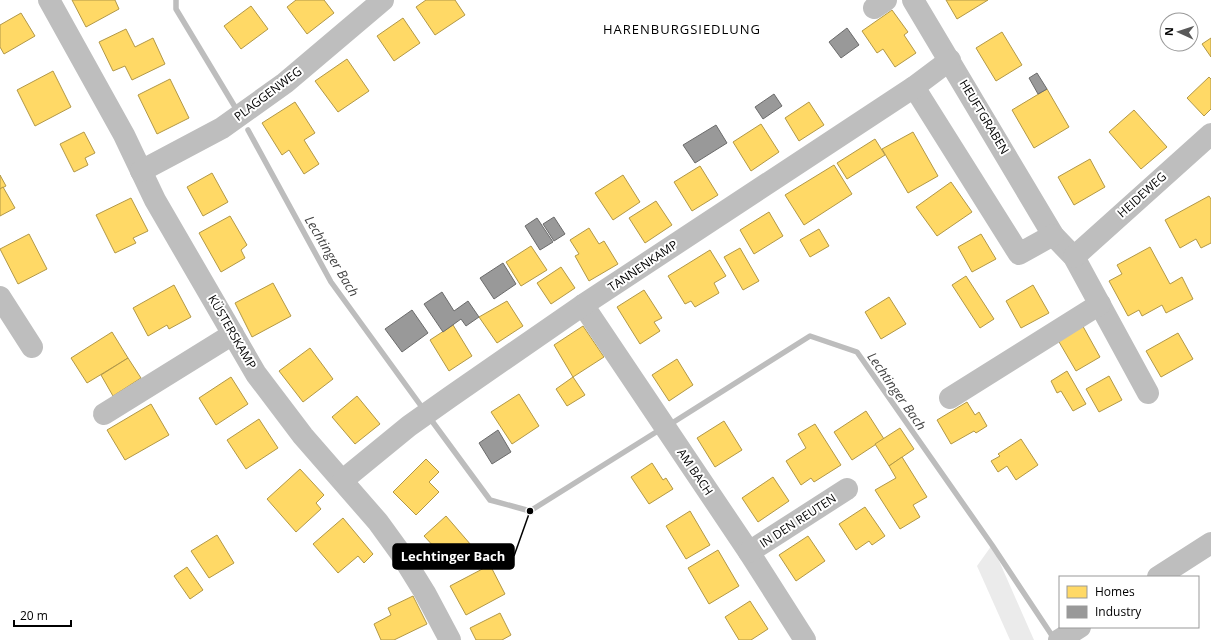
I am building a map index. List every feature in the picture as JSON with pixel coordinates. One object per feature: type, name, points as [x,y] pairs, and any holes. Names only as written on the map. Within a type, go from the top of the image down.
[{"type":"street","name":"KÜSTERSKAMP","points":[[49,0],[124,135],[155,200],[256,374],[303,436],[343,480],[378,522],[399,551],[425,593],[450,640]]},
{"type":"street","name":"PLAGGENWEG","points":[[141,171],[228,124],[285,83],[383,0]]},
{"type":"street","name":"HEUFTGRABEN","points":[[913,0],[1054,235],[1074,257],[1148,393]]},
{"type":"street","name":"TANNENKAMP","points":[[343,480],[409,426],[450,396],[583,305],[914,87],[950,60]]},
{"type":"street","points":[[914,87],[1019,254],[1054,235]]},
{"type":"street","name":"HEIDEWEG","points":[[1074,257],[1211,134]]},
{"type":"street","points":[[0,298],[32,347]]},
{"type":"street","points":[[950,398],[1100,304]]},
{"type":"street","name":"AM BACH","points":[[583,305],[749,552],[805,640]]},
{"type":"street","points":[[104,414],[233,334]]},
{"type":"street","name":"IN DEN REUTEN","points":[[749,552],[846,489]]},
{"type":"street","points":[[1160,576],[1211,544]]},
{"type":"shaded area","points":[[992,545],[1034,640],[1010,640],[977,566]]},
{"type":"building: Homes","points":[[72,0],[115,0],[119,9],[86,27]]},
{"type":"building: Homes","points":[[296,0],[324,0],[334,13],[307,34],[287,7]]},
{"type":"building: Homes","points":[[426,0],[455,0],[465,15],[435,35],[416,7]]},
{"type":"building: Homes","points":[[946,0],[988,0],[957,19]]},
{"type":"building: Homes","points":[[251,6],[268,29],[241,49],[224,26]]},
{"type":"building: Homes","points":[[892,10],[908,32],[904,35],[916,53],[895,67],[883,49],[877,53],[862,31]]},
{"type":"building: Homes","points":[[21,13],[35,36],[4,54],[0,47],[0,25]]},
{"type":"building: Homes","points":[[403,18],[420,43],[394,61],[377,36]]},
{"type":"building: Homes","points":[[126,29],[135,47],[153,38],[165,64],[132,80],[125,66],[113,71],[99,42]]},
{"type":"building: Homes","points":[[1002,32],[1022,65],[996,81],[976,48]]},
{"type":"building: Homes","points":[[1211,38],[1211,57],[1202,44]]},
{"type":"building: Homes","points":[[347,59],[369,91],[338,112],[315,81]]},
{"type":"building: Homes","points":[[53,71],[71,107],[35,126],[17,90]]},
{"type":"building: Homes","points":[[1209,77],[1211,79],[1211,109],[1204,116],[1187,98]]},
{"type":"building: Homes","points":[[170,79],[189,118],[157,134],[138,95]]},
{"type":"building: Homes","points":[[1047,89],[1069,127],[1034,148],[1012,110]]},
{"type":"building: Homes","points":[[295,102],[315,133],[304,140],[319,164],[304,174],[289,150],[282,155],[262,123]]},
{"type":"building: Homes","points":[[809,102],[824,125],[799,141],[785,118]]},
{"type":"building: Homes","points":[[1134,110],[1167,147],[1141,169],[1109,132]]},
{"type":"building: Homes","points":[[761,124],[779,152],[751,171],[733,142]]},
{"type":"building: Homes","points":[[84,132],[95,153],[85,158],[88,165],[74,172],[60,144]]},
{"type":"building: Homes","points":[[913,132],[938,176],[908,193],[882,149]]},
{"type":"building: Homes","points":[[875,139],[885,155],[847,179],[837,163]]},
{"type":"building: Homes","points":[[1090,159],[1105,187],[1074,205],[1058,177]]},
{"type":"building: Homes","points":[[834,165],[852,194],[804,225],[785,195]]},
{"type":"building: Homes","points":[[700,166],[718,195],[692,211],[674,182]]},
{"type":"building: Homes","points":[[212,173],[228,202],[203,216],[187,187]]},
{"type":"building: Homes","points":[[0,175],[6,186],[0,189]]},
{"type":"building: Homes","points":[[623,175],[640,202],[613,220],[595,193]]},
{"type":"building: Homes","points":[[951,182],[972,212],[937,236],[916,207]]},
{"type":"building: Homes","points":[[3,187],[15,208],[0,216],[0,189]]},
{"type":"building: Homes","points":[[1209,196],[1211,199],[1211,243],[1201,248],[1196,239],[1180,248],[1165,220]]},
{"type":"building: Homes","points":[[131,198],[148,231],[133,238],[136,243],[115,253],[96,215]]},
{"type":"building: Homes","points":[[656,201],[672,225],[645,243],[629,218]]},
{"type":"building: Homes","points":[[769,212],[783,236],[754,254],[740,230]]},
{"type":"building: Homes","points":[[230,216],[247,245],[241,250],[245,258],[221,272],[199,233]]},
{"type":"building: Homes","points":[[589,228],[599,244],[604,241],[618,264],[589,281],[575,256],[579,254],[570,240]]},
{"type":"building: Homes","points":[[819,229],[829,246],[810,257],[800,240]]},
{"type":"building: Homes","points":[[29,234],[47,269],[18,284],[0,249]]},
{"type":"building: Homes","points":[[981,234],[996,259],[972,272],[958,247]]},
{"type":"building: Homes","points":[[531,246],[547,270],[521,286],[506,262]]},
{"type":"building: Homes","points":[[1150,247],[1170,284],[1182,277],[1193,299],[1166,313],[1162,305],[1142,316],[1139,310],[1128,316],[1109,281],[1122,274],[1117,265]]},
{"type":"building: Homes","points":[[740,248],[759,281],[743,290],[724,257]]},
{"type":"building: Homes","points":[[710,250],[726,276],[714,283],[719,293],[695,307],[691,301],[685,304],[668,276]]},
{"type":"building: Homes","points":[[561,267],[575,288],[551,304],[537,283]]},
{"type":"building: Homes","points":[[966,276],[994,319],[980,328],[952,285]]},
{"type":"building: Homes","points":[[273,283],[291,316],[252,337],[235,303]]},
{"type":"building: Homes","points":[[174,285],[191,317],[169,329],[167,325],[148,336],[133,308]]},
{"type":"building: Homes","points":[[1033,285],[1049,313],[1021,328],[1006,301]]},
{"type":"building: Homes","points":[[644,290],[662,318],[654,322],[660,331],[640,344],[617,307]]},
{"type":"building: Homes","points":[[889,297],[906,324],[881,339],[865,312]]},
{"type":"building: Homes","points":[[507,301],[523,326],[497,343],[479,317]]},
{"type":"building: Homes","points":[[1080,321],[1100,357],[1076,371],[1055,335]]},
{"type":"building: Homes","points":[[453,325],[472,356],[449,371],[430,340]]},
{"type":"building: Homes","points":[[583,326],[604,357],[573,377],[554,345]]},
{"type":"building: Homes","points":[[112,332],[128,358],[87,383],[71,358]]},
{"type":"building: Homes","points":[[1178,333],[1193,359],[1161,377],[1146,351]]},
{"type":"building: Homes","points":[[310,348],[333,379],[303,402],[279,371]]},
{"type":"building: Homes","points":[[128,358],[141,378],[113,396],[101,375]]},
{"type":"building: Homes","points":[[677,359],[693,385],[669,401],[652,375]]},
{"type":"building: Homes","points":[[1067,371],[1086,404],[1073,411],[1061,391],[1057,393],[1051,381]]},
{"type":"building: Homes","points":[[1109,376],[1122,400],[1099,412],[1086,389]]},
{"type":"building: Homes","points":[[231,377],[248,404],[216,425],[199,398]]},
{"type":"building: Homes","points":[[573,377],[585,395],[567,406],[556,389]]},
{"type":"building: Homes","points":[[519,394],[539,426],[512,444],[491,412]]},
{"type":"building: Homes","points":[[357,396],[380,424],[355,444],[332,417]]},
{"type":"building: Homes","points":[[967,402],[975,415],[979,412],[987,426],[976,433],[974,431],[951,444],[937,420]]},
{"type":"building: Homes","points":[[151,404],[169,435],[125,460],[107,430]]},
{"type":"building: Homes","points":[[866,411],[884,439],[852,460],[834,432]]},
{"type":"building: Homes","points":[[259,419],[278,448],[246,469],[227,440]]},
{"type":"building: Homes","points":[[724,421],[742,450],[715,467],[697,438]]},
{"type":"building: Homes","points":[[815,424],[841,465],[814,482],[811,478],[801,485],[786,461],[806,448],[798,434]]},
{"type":"building: Homes","points":[[900,428],[914,449],[889,466],[875,444]]},
{"type":"building: Homes","points":[[1021,439],[1038,465],[1016,480],[1007,466],[998,472],[991,461],[1000,456],[998,454]]},
{"type":"building: Homes","points":[[902,457],[927,497],[913,505],[920,517],[900,529],[875,490],[896,478],[889,466]]},
{"type":"building: Homes","points":[[426,459],[439,472],[429,482],[439,492],[416,515],[393,492]]},
{"type":"building: Homes","points":[[652,463],[663,480],[666,478],[673,489],[649,504],[631,477]]},
{"type":"building: Homes","points":[[300,469],[324,495],[316,503],[321,509],[296,532],[267,499]]},
{"type":"building: Homes","points":[[773,477],[789,501],[758,522],[742,498]]},
{"type":"building: Homes","points":[[865,507],[885,536],[872,545],[869,541],[856,550],[839,524]]},
{"type":"building: Homes","points":[[690,511],[710,545],[686,559],[666,526]]},
{"type":"building: Homes","points":[[446,516],[471,545],[450,564],[424,536]]},
{"type":"building: Homes","points":[[343,518],[373,554],[364,563],[358,556],[338,573],[313,544]]},
{"type":"building: Homes","points":[[217,535],[234,563],[209,578],[191,551]]},
{"type":"building: Homes","points":[[808,536],[825,561],[796,581],[779,555]]},
{"type":"building: Homes","points":[[718,550],[739,586],[709,604],[688,568]]},
{"type":"building: Homes","points":[[490,565],[505,594],[466,615],[450,586]]},
{"type":"building: Homes","points":[[187,567],[203,590],[190,599],[174,576]]},
{"type":"building: Homes","points":[[413,596],[427,624],[394,640],[381,640],[374,624],[391,615],[388,608]]},
{"type":"building: Homes","points":[[750,601],[768,629],[751,640],[739,640],[725,617]]},
{"type":"building: Homes","points":[[500,613],[511,635],[502,640],[476,640],[470,628]]},
{"type":"building: Industry","points":[[847,28],[859,45],[841,58],[829,42]]},
{"type":"building: Industry","points":[[1037,73],[1047,89],[1038,94],[1029,78]]},
{"type":"building: Industry","points":[[774,94],[782,106],[763,119],[755,107]]},
{"type":"building: Industry","points":[[716,125],[727,143],[695,163],[683,145]]},
{"type":"building: Industry","points":[[554,217],[565,234],[554,241],[543,224]]},
{"type":"building: Industry","points":[[537,218],[553,242],[540,250],[525,226]]},
{"type":"building: Industry","points":[[503,263],[516,284],[494,299],[480,278]]},
{"type":"building: Industry","points":[[442,292],[454,311],[468,301],[479,317],[466,326],[461,319],[443,332],[424,304]]},
{"type":"building: Industry","points":[[412,310],[428,333],[402,352],[385,329]]},
{"type":"building: Industry","points":[[498,430],[511,452],[492,464],[479,443]]},
{"type":"waterway","name":"Lechtinger Bach","points":[[176,0],[176,9],[235,107]]},
{"type":"waterway","name":"Lechtinger Bach","points":[[248,130],[331,282],[424,410]]},
{"type":"waterway","name":"Lechtinger Bach","points":[[669,425],[810,336],[857,352],[992,545],[1055,640]]},
{"type":"waterway","name":"Lechtinger Bach","points":[[429,417],[490,500],[530,511],[661,429]]},
{"type":"place","name":"Lechtinger Bach","points":[[530,511]]},
{"type":"district","name":"HARENBURGSIEDLUNG","points":[[682,29]]}]
